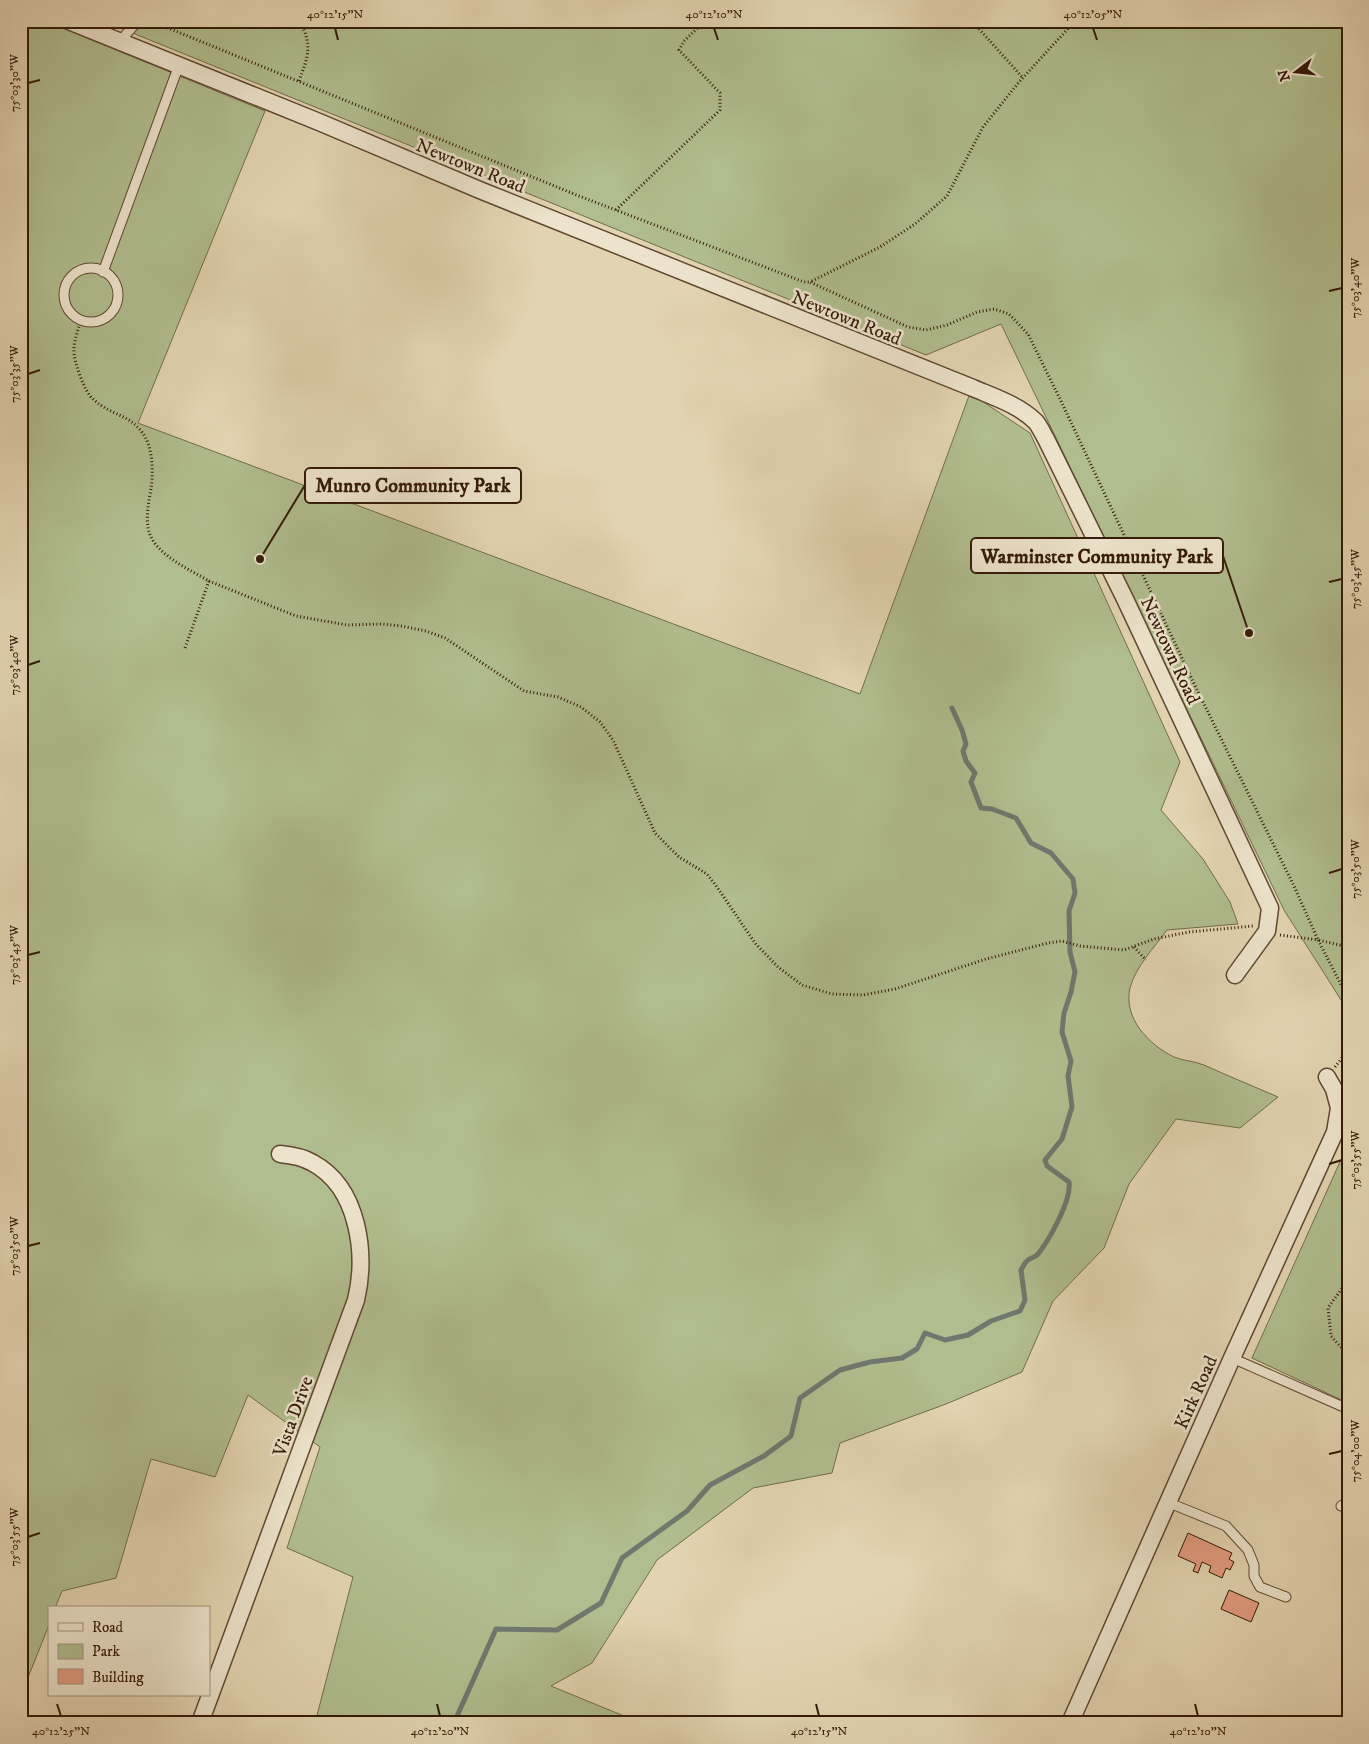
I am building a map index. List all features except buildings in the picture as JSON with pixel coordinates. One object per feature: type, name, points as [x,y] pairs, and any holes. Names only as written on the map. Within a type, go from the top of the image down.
[{"type":"street","name":"Newtown Road","points":[[68,21],[482,191],[973,388],[1006,402],[1036,423],[1046,439],[1129,608],[1270,908],[1267,931]]},
{"type":"street","points":[[1235,975],[1267,931]]},
{"type":"street","name":"Kirk Road","points":[[1070,1723],[1167,1502],[1335,1132],[1339,1108],[1334,1090],[1327,1077]]},
{"type":"street","name":"Vista Drive","points":[[210,1696],[356,1300],[360,1284],[361,1254],[356,1227],[338,1185],[327,1172],[312,1162],[280,1154]]},
{"type":"street","name":"Vista Drive","points":[[200,1723],[210,1696]]},
{"type":"lane","points":[[120,42],[138,21]]},
{"type":"lane","points":[[103,272],[179,65]]},
{"type":"lane","points":[[89,269],[103,272],[113,279],[117,288],[116,305],[106,319],[98,322],[80,320],[68,309],[65,300],[68,283],[80,271],[89,269]]},
{"type":"lane","points":[[1232,1358],[1348,1409]]},
{"type":"lane","points":[[1167,1502],[1226,1526],[1248,1550],[1254,1565],[1254,1576],[1260,1587],[1286,1597]]},
{"type":"path","points":[[151,21],[616,210],[804,282],[810,282]]},
{"type":"path","points":[[299,81],[309,54],[306,34],[300,21]]},
{"type":"path","points":[[616,210],[720,110],[720,94],[680,50],[684,41],[705,21]]},
{"type":"path","points":[[972,21],[1023,78]]},
{"type":"path","points":[[80,320],[73,351],[79,374],[92,399],[126,417],[140,428],[149,445],[153,474],[148,527],[152,540],[160,550],[180,565],[209,580],[296,616],[348,624],[401,626],[439,635],[524,691],[558,697],[581,708],[600,722],[613,740],[655,833],[679,857],[707,874],[718,887],[755,943],[778,967],[802,985],[832,994],[863,995],[895,989],[1019,950],[1048,943],[1062,942],[1080,946],[1124,950],[1154,939],[1189,932],[1251,925],[1287,937],[1318,940],[1348,998]]},
{"type":"path","points":[[185,648],[209,580]]},
{"type":"path","points":[[1134,947],[1146,960]]},
{"type":"path","points":[[1348,1280],[1328,1308],[1331,1336],[1348,1355]]},
{"type":"green space","points":[[21,21],[45,21],[265,111],[138,423],[860,694],[970,393],[1030,433],[1180,762],[1161,810],[1203,859],[1230,902],[1238,924],[1167,930],[1136,972],[1130,988],[1130,1010],[1134,1020],[1147,1038],[1165,1052],[1174,1057],[1204,1065],[1278,1097],[1240,1128],[1176,1119],[1129,1184],[1104,1248],[1053,1301],[1022,1372],[946,1404],[840,1443],[832,1473],[753,1488],[657,1560],[592,1663],[551,1686],[641,1723],[315,1723],[353,1577],[287,1548],[320,1447],[248,1395],[215,1477],[151,1459],[116,1578],[62,1591],[56,1606],[48,1606],[48,1628],[21,1695]]},
{"type":"green space","points":[[103,21],[1348,21],[1348,1011],[1284,910],[1001,324],[926,355]]},
{"type":"green space","points":[[1348,1144],[1348,1403],[1252,1358]]},
{"type":"waterway","points":[[454,1723],[496,1629],[557,1630],[601,1603],[622,1558],[687,1511],[710,1485],[764,1456],[791,1436],[800,1398],[840,1370],[870,1362],[902,1358],[917,1349],[925,1333],[945,1340],[968,1335],[991,1321],[1020,1311],[1025,1300],[1021,1270],[1030,1258],[1038,1254],[1048,1239],[1059,1220],[1069,1190],[1069,1182],[1047,1166],[1045,1160],[1062,1139],[1072,1107],[1068,1076],[1071,1061],[1062,1032],[1064,1013],[1075,972],[1070,952],[1069,911],[1075,893],[1073,879],[1051,853],[1031,843],[1016,818],[992,809],[981,808],[971,782],[975,773],[966,761],[963,751],[966,744],[952,708]]},
{"type":"place","name":"Munro Community Park","points":[[260,559]]},
{"type":"place","name":"Warminster Community Park","points":[[1249,633]]}]
